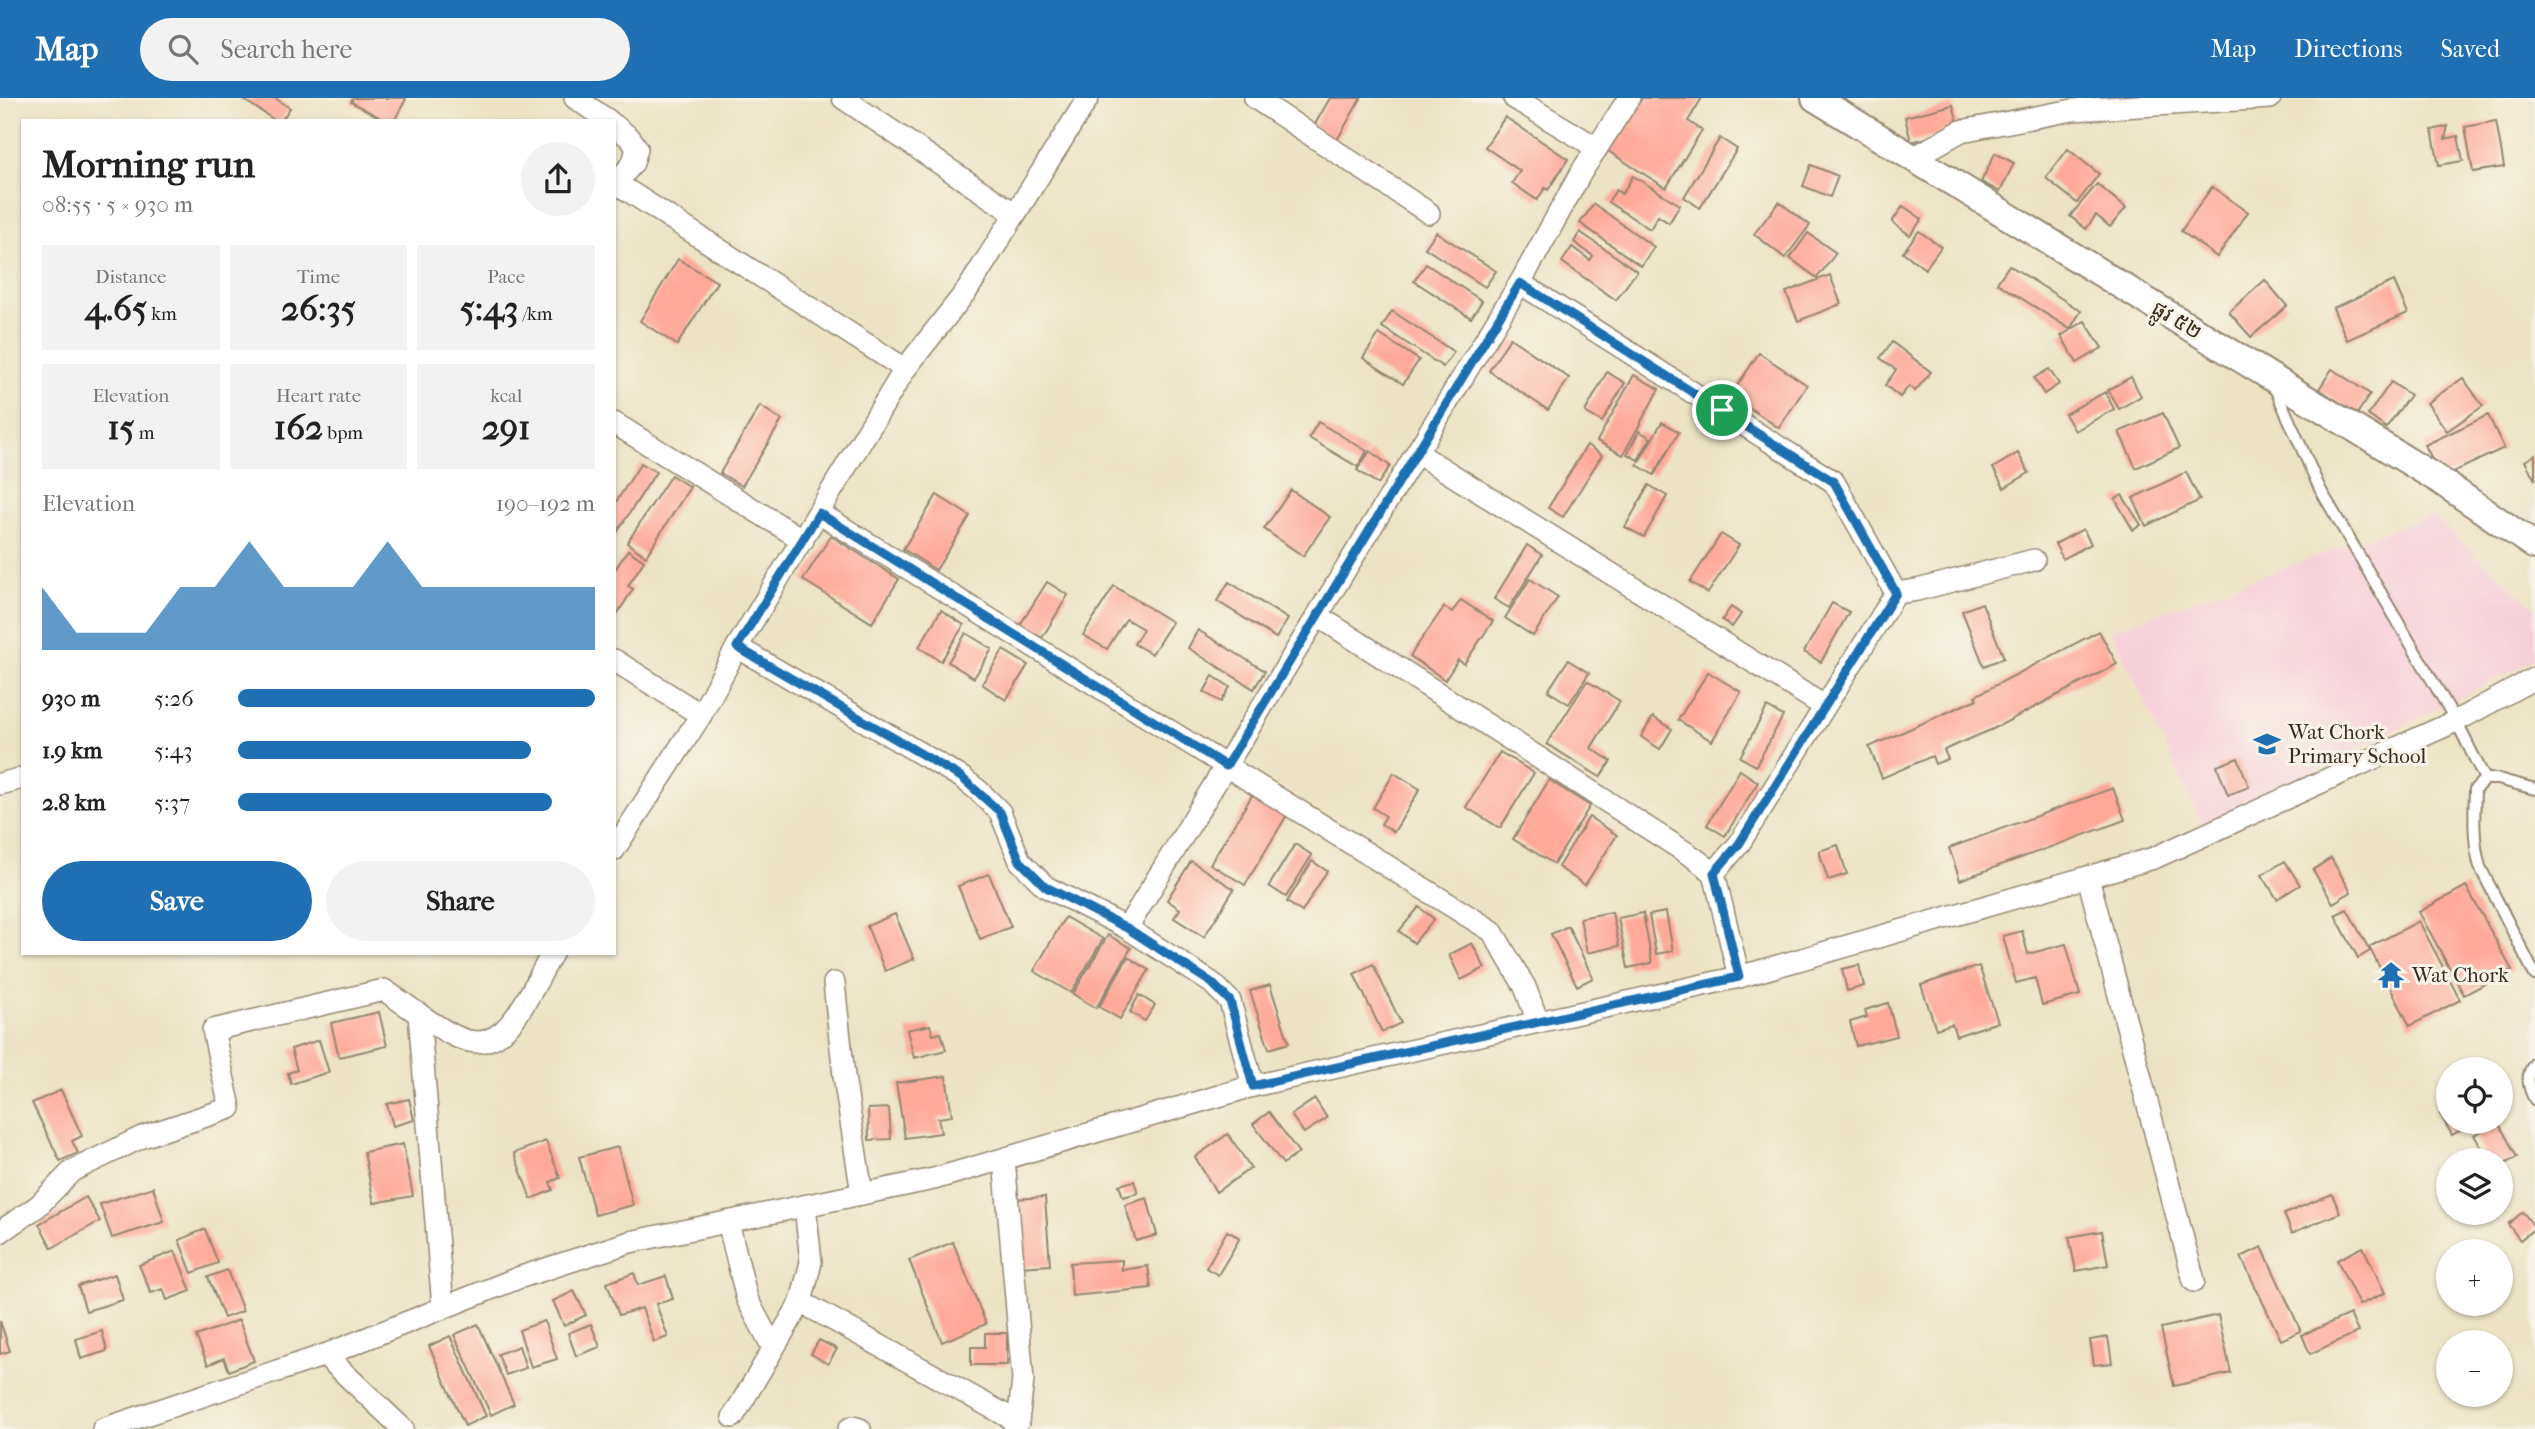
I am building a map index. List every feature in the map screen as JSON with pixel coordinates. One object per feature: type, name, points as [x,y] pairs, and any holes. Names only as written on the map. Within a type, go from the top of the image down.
[{"type":"street","points":[[575,98],[606,119]]},
{"type":"street","points":[[843,98],[1015,214]]},
{"type":"street","points":[[616,847],[701,715],[737,647],[905,369],[968,289],[1088,98]]},
{"type":"street","points":[[1255,98],[1429,212]]},
{"type":"street","points":[[1514,98],[1597,148]]},
{"type":"street","points":[[1127,928],[1520,283],[1582,171],[1629,98]]},
{"type":"street","name":"ផ្លូវ ៥២","points":[[1815,98],[2439,480],[2535,546]]},
{"type":"street","points":[[1913,158],[1961,131],[2073,110],[2270,98]]},
{"type":"street","points":[[616,127],[631,138],[637,148],[633,163],[616,183]]},
{"type":"street","points":[[616,185],[905,369]]},
{"type":"street","points":[[1520,283],[1834,482],[1896,593]]},
{"type":"street","points":[[616,424],[803,540]]},
{"type":"street","points":[[1417,453],[1824,706]]},
{"type":"street","points":[[819,513],[1492,931],[1525,987],[1538,1022]]},
{"type":"street","points":[[1714,873],[1739,844],[1896,593],[2034,560]]},
{"type":"street","points":[[1318,616],[1714,873],[1739,977]]},
{"type":"street","points":[[737,647],[961,777],[1000,812],[1020,861],[1046,887],[1127,928],[1212,983],[1230,1001],[1253,1086]]},
{"type":"street","points":[[616,661],[701,715]]},
{"type":"street","points":[[103,1429],[325,1356],[518,1278],[630,1242],[934,1179],[1253,1086],[1739,977],[2154,858],[2456,721],[2535,678]]},
{"type":"street","points":[[2088,877],[2194,1281]]},
{"type":"street","points":[[0,1232],[38,1206],[72,1171],[142,1137],[230,1108],[213,1030],[384,990],[453,1036],[468,1042],[486,1042],[500,1034],[512,1022],[551,955]]},
{"type":"street","points":[[834,983],[844,1076],[862,1194]]},
{"type":"street","points":[[419,1014],[443,1308]]},
{"type":"street","points":[[801,1301],[1016,1425],[1023,1380],[1004,1159]]},
{"type":"street","points":[[733,1417],[801,1301],[811,1262],[805,1206]]},
{"type":"street","points":[[728,1222],[747,1299],[773,1348]]},
{"type":"street","points":[[325,1356],[398,1427]]},
{"type":"street","points":[[849,1429],[860,1429]]},
{"type":"lane","points":[[2270,377],[2320,489],[2456,721],[2485,779]]},
{"type":"lane","points":[[2535,789],[2498,779],[2485,779],[2475,789],[2475,850],[2480,867],[2535,975]]},
{"type":"lane","points":[[2535,1063],[2528,1080],[2535,1100]]},
{"type":"shaded area","name":"Wat Chork Primary School","points":[[2432,515],[2535,608],[2535,659],[2204,828],[2111,630]]},
{"type":"building","points":[[241,98],[275,98],[290,108],[282,119],[273,119]]},
{"type":"building","points":[[353,98],[406,99],[395,119],[382,119],[351,102]]},
{"type":"building","points":[[1330,98],[1361,98],[1337,140],[1314,126]]},
{"type":"building","points":[[1642,98],[1702,98],[1688,121],[1702,130],[1666,188],[1608,151]]},
{"type":"building","points":[[1953,105],[1960,130],[1911,142],[1905,117]]},
{"type":"building","points":[[1505,117],[1568,159],[1548,190],[1545,188],[1537,200],[1512,183],[1520,171],[1485,147]]},
{"type":"building","points":[[2496,121],[2504,167],[2473,172],[2465,127]]},
{"type":"building","points":[[2448,126],[2445,139],[2458,136],[2463,161],[2439,165],[2432,130]]},
{"type":"building","points":[[1720,138],[1737,149],[1700,208],[1684,197]]},
{"type":"building","points":[[2068,149],[2099,174],[2077,203],[2046,178]]},
{"type":"building","points":[[1995,153],[2014,163],[2000,192],[1981,182]]},
{"type":"building","points":[[1811,165],[1838,176],[1830,197],[1803,186]]},
{"type":"building","points":[[1633,176],[1680,205],[1669,223],[1658,216],[1650,229],[1608,202],[1616,190],[1622,194]]},
{"type":"building","points":[[2097,184],[2126,208],[2110,227],[2096,215],[2086,229],[2070,216]]},
{"type":"building","points":[[2212,187],[2248,212],[2217,257],[2181,231]]},
{"type":"building","points":[[1779,202],[1810,225],[1785,258],[1754,234]]},
{"type":"building","points":[[1594,204],[1654,247],[1641,266],[1580,223]]},
{"type":"building","points":[[1903,206],[1922,219],[1910,235],[1892,222]]},
{"type":"building","points":[[1919,231],[1941,247],[1925,269],[1903,252]]},
{"type":"building","points":[[1436,232],[1496,271],[1485,287],[1425,248]]},
{"type":"building","points":[[1580,232],[1637,271],[1616,300],[1562,262],[1572,247],[1590,260],[1593,256],[1574,242]]},
{"type":"building","points":[[1808,233],[1836,253],[1817,278],[1790,258]]},
{"type":"building","points":[[678,259],[717,282],[677,345],[640,321]]},
{"type":"building","points":[[1426,264],[1482,301],[1471,318],[1414,281]]},
{"type":"building","points":[[2009,265],[2081,311],[2070,329],[1997,283]]},
{"type":"building","points":[[1830,275],[1841,304],[1798,321],[1786,292]]},
{"type":"building","points":[[2265,280],[2287,306],[2251,337],[2229,312]]},
{"type":"building","points":[[2394,281],[2408,313],[2347,340],[2333,308]]},
{"type":"building","points":[[1392,311],[1454,352],[1443,367],[1382,327]]},
{"type":"building","points":[[2085,321],[2102,348],[2077,363],[2061,336]]},
{"type":"building","points":[[1379,334],[1419,360],[1403,384],[1363,358]]},
{"type":"building","points":[[1510,338],[1569,378],[1548,410],[1489,371]]},
{"type":"building","points":[[1892,342],[1931,372],[1915,391],[1909,386],[1900,397],[1885,385],[1896,370],[1880,358]]},
{"type":"building","points":[[1759,353],[1807,385],[1779,428],[1731,395]]},
{"type":"building","points":[[2049,369],[2059,384],[2044,394],[2034,378]]},
{"type":"building","points":[[2332,369],[2370,394],[2357,414],[2319,389]]},
{"type":"building","points":[[1607,372],[1625,383],[1602,422],[1585,412]]},
{"type":"building","points":[[1634,375],[1659,389],[1623,455],[1597,441]]},
{"type":"building","points":[[2131,377],[2141,396],[2119,409],[2108,390]]},
{"type":"building","points":[[2463,378],[2483,406],[2447,431],[2427,403]]},
{"type":"building","points":[[2391,382],[2410,395],[2386,428],[2368,415]]},
{"type":"building","points":[[2105,392],[2114,409],[2075,431],[2065,414]]},
{"type":"building","points":[[760,406],[782,420],[742,486],[720,473]]},
{"type":"building","points":[[2163,413],[2179,448],[2136,468],[2119,432]]},
{"type":"building","points":[[2488,415],[2504,448],[2441,478],[2425,445]]},
{"type":"building","points":[[1318,422],[1367,451],[1358,467],[1309,438]]},
{"type":"building","points":[[1662,422],[1679,432],[1654,475],[1637,465]]},
{"type":"building","points":[[1639,431],[1651,438],[1638,460],[1627,454]]},
{"type":"building","points":[[1587,445],[1602,455],[1563,517],[1548,508]]},
{"type":"building","points":[[1370,451],[1390,466],[1378,484],[1357,470]]},
{"type":"building","points":[[2018,453],[2029,473],[2004,488],[1993,468]]},
{"type":"building","points":[[2535,455],[2535,480],[2525,461]]},
{"type":"building","points":[[641,463],[656,472],[616,534],[616,502]]},
{"type":"building","points":[[2186,472],[2200,500],[2146,526],[2133,498]]},
{"type":"building","points":[[671,475],[690,487],[646,556],[627,543]]},
{"type":"building","points":[[1649,485],[1667,496],[1644,537],[1625,527]]},
{"type":"building","points":[[1291,490],[1330,517],[1303,556],[1264,529]]},
{"type":"building","points":[[937,495],[970,516],[936,570],[903,549]]},
{"type":"building","points":[[2122,495],[2141,525],[2133,530],[2115,499]]},
{"type":"building","points":[[2083,529],[2091,544],[2063,559],[2055,544]]},
{"type":"building","points":[[1721,534],[1739,545],[1708,593],[1690,582]]},
{"type":"building","points":[[831,536],[899,579],[872,623],[803,580]]},
{"type":"building","points":[[1527,545],[1542,555],[1509,608],[1494,599]]},
{"type":"building","points":[[628,550],[644,561],[628,586],[633,589],[616,616],[616,568]]},
{"type":"building","points":[[1530,579],[1558,597],[1533,636],[1505,618]]},
{"type":"building","points":[[1047,582],[1068,595],[1042,638],[1020,625]]},
{"type":"building","points":[[1229,582],[1288,619],[1276,638],[1217,601]]},
{"type":"building","points":[[1114,586],[1172,622],[1152,654],[1134,644],[1143,629],[1126,619],[1107,649],[1083,635]]},
{"type":"building","points":[[1461,600],[1493,621],[1464,664],[1458,660],[1445,680],[1410,656],[1444,607],[1452,612]]},
{"type":"building","points":[[1832,603],[1849,612],[1821,662],[1804,652]]},
{"type":"building","points":[[1982,603],[2004,658],[1984,666],[1962,611]]},
{"type":"building","points":[[1731,607],[1741,614],[1732,627],[1722,620]]},
{"type":"building","points":[[941,610],[964,625],[941,661],[919,647]]},
{"type":"building","points":[[1198,630],[1265,671],[1254,689],[1188,648]]},
{"type":"building","points":[[2099,631],[2117,664],[1993,729],[1944,750],[1948,759],[1935,764],[1932,756],[1882,778],[1869,747],[1977,699],[1975,696]]},
{"type":"building","points":[[966,633],[992,649],[974,678],[948,662]]},
{"type":"building","points":[[1003,650],[1028,665],[1006,700],[982,684]]},
{"type":"building","points":[[1568,660],[1589,673],[1569,704],[1548,691]]},
{"type":"building","points":[[1708,672],[1741,692],[1712,741],[1678,720]]},
{"type":"building","points":[[1213,676],[1230,687],[1221,702],[1204,692]]},
{"type":"building","points":[[1587,681],[1620,701],[1591,748],[1611,761],[1600,777],[1547,744]]},
{"type":"building","points":[[1767,707],[1783,716],[1756,766],[1740,757]]},
{"type":"building","points":[[1653,717],[1672,729],[1660,749],[1641,737]]},
{"type":"building","points":[[1500,752],[1534,773],[1500,828],[1466,807]]},
{"type":"building","points":[[2238,758],[2249,787],[2228,795],[2217,766]]},
{"type":"building","points":[[1740,770],[1758,782],[1725,836],[1707,825]]},
{"type":"building","points":[[1394,773],[1420,789],[1394,832],[1381,824],[1386,816],[1373,808]]},
{"type":"building","points":[[1549,780],[1590,806],[1554,864],[1513,839]]},
{"type":"building","points":[[2113,788],[2125,820],[1960,880],[1949,848]]},
{"type":"building","points":[[1253,794],[1287,815],[1245,885],[1210,864]]},
{"type":"building","points":[[1589,817],[1617,835],[1585,885],[1558,867]]},
{"type":"building","points":[[1295,844],[1312,855],[1286,897],[1269,886]]},
{"type":"building","points":[[1838,845],[1847,874],[1828,880],[1819,851]]},
{"type":"building","points":[[2331,858],[2351,892],[2333,903],[2313,870]]},
{"type":"building","points":[[1191,861],[1234,889],[1204,937],[1174,918],[1180,909],[1167,900]]},
{"type":"building","points":[[1312,861],[1327,871],[1302,912],[1287,902]]},
{"type":"building","points":[[2285,861],[2300,885],[2277,899],[2262,875]]},
{"type":"building","points":[[989,874],[1011,927],[980,939],[958,886]]},
{"type":"building","points":[[2466,886],[2512,970],[2464,995],[2419,912]]},
{"type":"building","points":[[1419,907],[1434,919],[1414,943],[1399,931]]},
{"type":"building","points":[[2347,909],[2370,951],[2358,958],[2335,915]]},
{"type":"building","points":[[1612,912],[1619,946],[1587,953],[1580,918]]},
{"type":"building","points":[[1666,912],[1673,951],[1656,954],[1649,915]]},
{"type":"building","points":[[1643,913],[1652,963],[1628,968],[1618,918]]},
{"type":"building","points":[[895,914],[914,959],[885,971],[867,926]]},
{"type":"building","points":[[1065,917],[1103,939],[1071,993],[1034,971]]},
{"type":"building","points":[[2419,921],[2460,1000],[2410,1026],[2369,947]]},
{"type":"building","points":[[1568,926],[1593,978],[1577,986],[1551,934]]},
{"type":"building","points":[[2022,931],[2028,954],[2066,944],[2080,995],[2042,1005],[2035,978],[2016,983],[2003,936]]},
{"type":"building","points":[[1108,935],[1131,948],[1096,1008],[1073,994]]},
{"type":"building","points":[[1472,943],[1485,968],[1461,980],[1449,955]]},
{"type":"building","points":[[1128,957],[1149,970],[1120,1019],[1099,1007]]},
{"type":"building","points":[[1373,964],[1401,1023],[1382,1032],[1354,974]]},
{"type":"building","points":[[1859,965],[1864,986],[1847,991],[1842,969]]},
{"type":"building","points":[[1979,966],[1998,1022],[1956,1036],[1952,1024],[1936,1029],[1921,985]]},
{"type":"building","points":[[1270,985],[1289,1043],[1269,1049],[1250,991]]},
{"type":"building","points":[[1139,995],[1155,1005],[1145,1021],[1130,1012]]},
{"type":"building","points":[[1888,1003],[1897,1036],[1856,1046],[1850,1022],[1867,1017],[1865,1010]]},
{"type":"building","points":[[379,1012],[387,1046],[339,1057],[331,1023]]},
{"type":"building","points":[[930,1025],[933,1035],[941,1033],[946,1050],[914,1058],[907,1030]]},
{"type":"building","points":[[319,1040],[329,1072],[291,1084],[288,1073],[297,1070],[291,1049]]},
{"type":"building","points":[[946,1076],[952,1116],[938,1118],[941,1133],[905,1138],[896,1083]]},
{"type":"building","points":[[61,1090],[82,1136],[72,1141],[78,1153],[60,1161],[32,1103]]},
{"type":"building","points":[[409,1099],[414,1120],[393,1126],[387,1104]]},
{"type":"building","points":[[1315,1099],[1327,1118],[1304,1133],[1291,1115]]},
{"type":"building","points":[[889,1108],[891,1139],[869,1140],[868,1109]]},
{"type":"building","points":[[1269,1112],[1299,1153],[1283,1164],[1253,1124]]},
{"type":"building","points":[[1228,1134],[1251,1168],[1216,1192],[1195,1157]]},
{"type":"building","points":[[2505,1134],[2512,1148],[2481,1148],[2474,1135]]},
{"type":"building","points":[[546,1141],[560,1178],[550,1182],[553,1190],[531,1199],[514,1153]]},
{"type":"building","points":[[403,1144],[413,1196],[374,1203],[364,1152]]},
{"type":"building","points":[[618,1147],[633,1205],[595,1215],[579,1157]]},
{"type":"building","points":[[1134,1181],[1138,1193],[1123,1197],[1119,1185]]},
{"type":"building","points":[[153,1187],[164,1222],[112,1238],[100,1204]]},
{"type":"building","points":[[2332,1194],[2340,1213],[2292,1233],[2284,1214]]},
{"type":"building","points":[[86,1197],[100,1221],[52,1248],[39,1224]]},
{"type":"building","points":[[1045,1197],[1050,1265],[1020,1267],[1015,1199]]},
{"type":"building","points":[[1147,1198],[1157,1235],[1136,1241],[1125,1205]]},
{"type":"building","points":[[2523,1212],[2535,1228],[2520,1240],[2509,1225],[2513,1225],[2513,1220]]},
{"type":"building","points":[[205,1229],[218,1263],[192,1273],[179,1240]]},
{"type":"building","points":[[1227,1231],[1240,1238],[1218,1275],[1206,1268]]},
{"type":"building","points":[[2102,1231],[2108,1265],[2076,1271],[2069,1237]]},
{"type":"building","points":[[953,1242],[986,1324],[942,1342],[909,1260]]},
{"type":"building","points":[[2262,1247],[2301,1331],[2281,1340],[2241,1257]]},
{"type":"building","points":[[2363,1247],[2385,1293],[2359,1305],[2337,1260]]},
{"type":"building","points":[[175,1251],[191,1291],[167,1300],[163,1289],[151,1293],[139,1265]]},
{"type":"building","points":[[1122,1260],[1122,1270],[1148,1266],[1151,1288],[1072,1296],[1070,1263]]},
{"type":"building","points":[[227,1270],[243,1311],[224,1318],[208,1277]]},
{"type":"building","points":[[634,1273],[638,1285],[666,1276],[673,1299],[656,1304],[668,1337],[654,1342],[642,1308],[619,1315],[607,1283]]},
{"type":"building","points":[[115,1274],[123,1300],[86,1311],[78,1286]]},
{"type":"building","points":[[574,1291],[586,1315],[564,1326],[553,1301]]},
{"type":"building","points":[[2350,1314],[2358,1332],[2310,1354],[2302,1335]]},
{"type":"building","points":[[2218,1315],[2231,1373],[2174,1386],[2161,1328]]},
{"type":"building","points":[[239,1320],[254,1361],[229,1371],[224,1358],[208,1365],[196,1336]]},
{"type":"building","points":[[0,1321],[10,1351],[0,1354]]},
{"type":"building","points":[[544,1321],[557,1359],[531,1367],[519,1330]]},
{"type":"building","points":[[478,1324],[514,1404],[491,1415],[454,1335]]},
{"type":"building","points":[[591,1324],[600,1347],[576,1356],[568,1333]]},
{"type":"building","points":[[102,1331],[107,1351],[81,1359],[76,1339]]},
{"type":"building","points":[[985,1333],[1007,1333],[1007,1365],[971,1365],[971,1347],[985,1347]]},
{"type":"building","points":[[450,1336],[486,1416],[465,1426],[429,1346]]},
{"type":"building","points":[[2108,1337],[2112,1363],[2094,1365],[2090,1340]]},
{"type":"building","points":[[819,1340],[837,1349],[828,1364],[811,1354]]},
{"type":"building","points":[[519,1346],[526,1368],[506,1375],[498,1354]]},
{"type":"place","name":"Wat Chork Primary School","points":[[2267,744]]},
{"type":"place","name":"Wat Chork","points":[[2391,975]]},
{"type":"route","points":[[1520,283],[1722,410],[1834,482],[1896,593],[1739,844],[1714,873],[1739,977],[1253,1086],[1230,1001],[1212,983],[1127,928],[1046,887],[1020,861],[1000,812],[961,777],[737,647],[819,513],[1226,766],[1520,283]]}]
